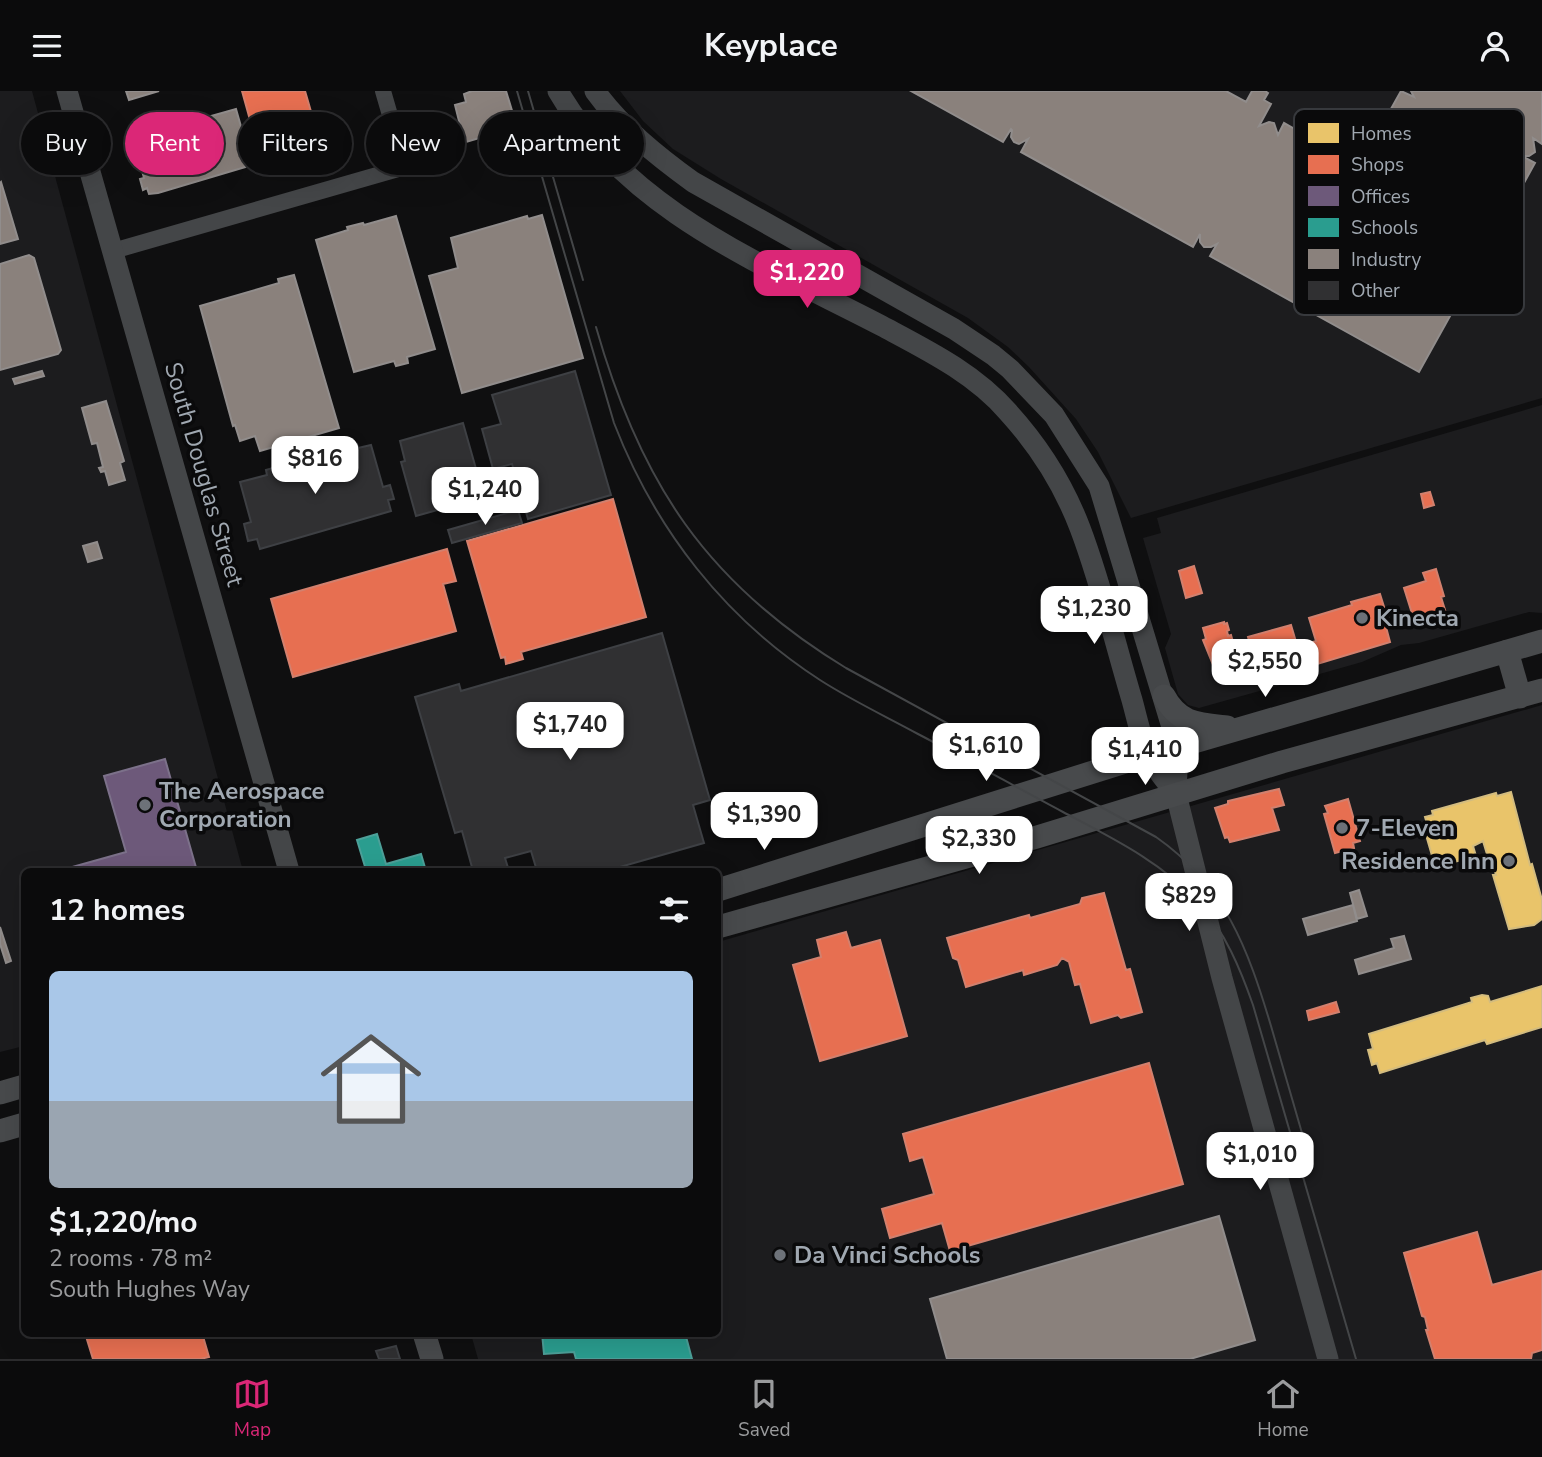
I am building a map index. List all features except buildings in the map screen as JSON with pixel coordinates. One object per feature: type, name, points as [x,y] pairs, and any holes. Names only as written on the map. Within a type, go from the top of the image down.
[{"type":"main road","points":[[721,889],[1149,755],[1542,641]]},
{"type":"main road","points":[[721,926],[1014,844],[1282,762],[1531,693],[1507,651]]},
{"type":"main road","points":[[1164,696],[1176,713],[1192,722],[1240,729]]},
{"type":"main road","points":[[0,1093],[21,1087]]},
{"type":"main road","points":[[0,1131],[21,1125]]},
{"type":"main road","points":[[425,1337],[432,1359]]},
{"type":"street","name":"South Douglas Street","points":[[67,91],[288,868]]},
{"type":"street","points":[[113,251],[405,167],[383,91]]},
{"type":"street","points":[[558,91],[568,109],[599,147],[631,180],[691,224],[758,262],[929,350],[969,375],[1007,410],[1037,446],[1080,527],[1149,755],[1176,795]]},
{"type":"street","points":[[596,91],[633,133],[658,156],[693,181],[954,329],[993,355],[1054,415],[1099,485],[1178,747],[1176,795],[1222,978],[1328,1359]]},
{"type":"shaded area","points":[[0,91],[32,91],[38,112],[21,112],[21,175],[55,175],[242,868],[21,868],[21,1047],[0,1052]]},
{"type":"shaded area","points":[[620,91],[1542,91],[1542,398],[1131,518],[1098,452],[1076,419],[1008,347],[968,318],[721,179],[673,149],[644,122],[644,112],[636,112]]},
{"type":"shaded area","points":[[1542,405],[1542,613],[1529,612],[1419,643],[1401,645],[1362,662],[1199,708],[1188,705],[1178,694],[1165,648],[1171,634],[1143,538],[1161,533],[1157,518]]},
{"type":"shaded area","points":[[1542,705],[1542,1359],[478,1359],[472,1337],[721,1337],[721,941]]},
{"type":"tram line","points":[[517,91],[614,423],[650,499],[696,568],[753,629],[785,656],[856,701],[1135,851],[1184,888],[1217,926],[1237,964],[1253,1005],[1356,1359]]},
{"type":"tram line","points":[[528,91],[583,280]]},
{"type":"tram line","points":[[596,327],[634,434],[658,481],[685,524],[717,564],[754,601],[797,635],[846,668],[1156,837],[1200,876],[1217,898],[1243,945],[1271,1026],[1304,1140]]},
{"type":"place","name":"Kinecta","points":[[1362,618]]},
{"type":"place","name":"The Aerospace Corporation","points":[[145,805]]},
{"type":"place","name":"7-Eleven","points":[[1342,828]]},
{"type":"place","name":"Residence Inn","points":[[1509,861]]},
{"type":"place","name":"Da Vinci Schools","points":[[780,1255]]}]
